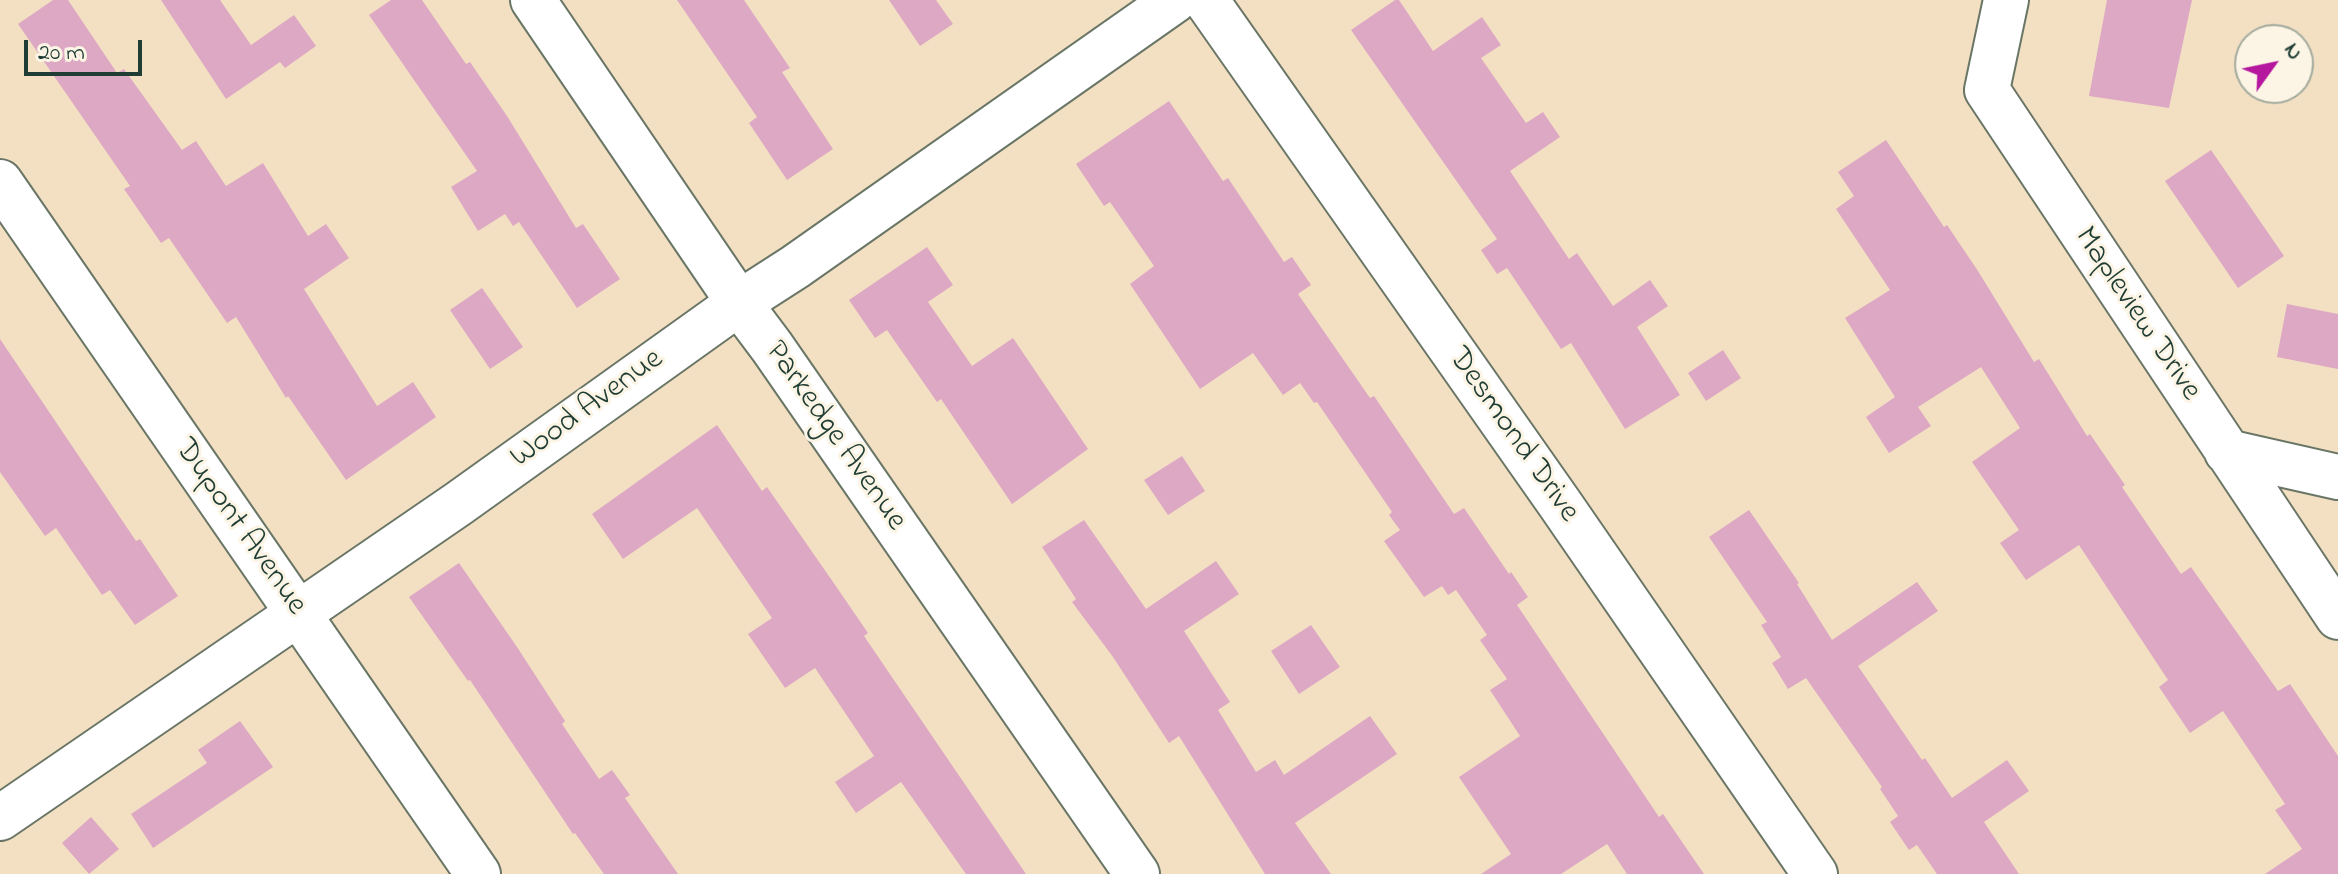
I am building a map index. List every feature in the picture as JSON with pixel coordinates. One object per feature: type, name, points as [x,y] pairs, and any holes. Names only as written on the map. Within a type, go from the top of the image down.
[{"type":"street","name":"Parkedge Avenue","points":[[533,0],[739,303],[1137,874]]},
{"type":"street","name":"Wood Avenue","points":[[0,818],[458,504],[739,303],[1175,0]]},
{"type":"street","name":"Desmond Drive","points":[[1206,0],[1815,874]]},
{"type":"street","name":"Mapleview Drive","points":[[2006,0],[1987,90],[2338,617]]},
{"type":"street","name":"Dupont Avenue","points":[[0,182],[478,874]]},
{"type":"street","points":[[2227,452],[2338,477]]},
{"type":"building","points":[[53,0],[68,0],[117,73],[124,69],[182,150],[196,141],[226,186],[263,163],[308,236],[326,224],[349,258],[304,289],[377,406],[413,382],[436,417],[346,480],[288,396],[286,398],[236,317],[227,323],[169,238],[161,243],[124,189],[130,186],[18,24]]},
{"type":"building","points":[[161,0],[220,0],[251,45],[294,15],[316,46],[285,68],[280,62],[226,99]]},
{"type":"building","points":[[391,0],[422,0],[507,116],[576,228],[583,224],[620,279],[577,308],[519,222],[513,226],[505,214],[478,231],[451,187],[477,171],[369,15]]},
{"type":"building","points":[[677,0],[744,0],[790,68],[782,72],[833,149],[787,180],[749,123],[757,117]]},
{"type":"building","points":[[889,0],[936,0],[953,24],[920,46]]},
{"type":"building","points":[[1399,0],[1433,51],[1482,17],[1501,45],[1481,58],[1526,123],[1543,112],[1560,137],[1510,171],[1569,259],[1577,253],[1613,306],[1650,280],[1668,306],[1637,327],[1680,395],[1625,429],[1571,343],[1561,349],[1507,268],[1497,274],[1481,250],[1497,239],[1351,30]]},
{"type":"building","points":[[2107,0],[2192,0],[2169,108],[2089,96]]},
{"type":"building","points":[[1169,101],[1223,181],[1228,178],[1284,262],[1292,257],[1311,285],[1298,294],[1370,398],[1374,396],[1454,514],[1464,508],[1509,574],[1511,572],[1528,597],[1517,605],[1659,817],[1663,814],[1704,874],[1627,874],[1607,844],[1561,874],[1481,874],[1511,854],[1459,777],[1520,736],[1490,690],[1507,679],[1480,640],[1487,635],[1456,590],[1448,595],[1442,586],[1424,597],[1384,541],[1400,530],[1389,515],[1392,512],[1317,402],[1314,403],[1300,383],[1283,395],[1253,353],[1200,389],[1130,284],[1154,266],[1110,202],[1104,206],[1076,164]]},
{"type":"building","points":[[1886,140],[1944,227],[1947,225],[1978,271],[2034,362],[2039,359],[2087,436],[2090,434],[2125,485],[2122,487],[2181,574],[2191,567],[2278,691],[2290,684],[2338,756],[2338,874],[2265,874],[2302,849],[2275,810],[2285,804],[2223,711],[2190,733],[2159,687],[2168,680],[2079,545],[2026,580],[2000,543],[2019,530],[1972,462],[2020,428],[1981,367],[1918,407],[1931,426],[1889,453],[1866,417],[1895,397],[1845,318],[1890,290],[1836,209],[1854,196],[1838,172]]},
{"type":"building","points":[[2211,150],[2284,256],[2238,288],[2165,181]]},
{"type":"building","points":[[927,247],[953,285],[928,302],[972,366],[1013,338],[1088,449],[1012,504],[941,399],[937,402],[887,330],[875,338],[849,300]]},
{"type":"building","points":[[482,288],[523,347],[490,369],[450,310]]},
{"type":"building","points":[[2287,304],[2338,314],[2338,369],[2277,357]]},
{"type":"building","points":[[0,339],[136,541],[140,539],[178,596],[135,625],[110,590],[102,595],[56,528],[45,536],[0,472]]},
{"type":"building","points":[[1723,350],[1741,378],[1706,401],[1688,373]]},
{"type":"building","points":[[717,425],[762,491],[767,487],[831,579],[868,633],[864,636],[1026,874],[966,874],[901,782],[856,813],[835,782],[874,756],[815,668],[785,688],[748,634],[772,618],[697,508],[623,559],[592,514]]},
{"type":"building","points":[[1182,456],[1205,491],[1168,515],[1144,480]]},
{"type":"building","points":[[1749,510],[1799,583],[1832,640],[1917,582],[1938,611],[1858,666],[1952,798],[2007,760],[2029,791],[1984,822],[2019,874],[1937,874],[1917,845],[1909,850],[1890,822],[1898,816],[1880,789],[1882,787],[1806,678],[1788,689],[1772,663],[1781,657],[1761,625],[1767,622],[1709,537]]},
{"type":"building","points":[[1084,520],[1146,609],[1216,561],[1239,594],[1184,631],[1230,702],[1218,710],[1256,772],[1275,760],[1284,775],[1370,716],[1397,754],[1295,823],[1331,874],[1265,874],[1179,736],[1169,743],[1113,657],[1072,602],[1076,599],[1042,547]]},
{"type":"building","points":[[459,563],[565,721],[562,724],[599,779],[612,770],[630,795],[625,798],[678,874],[604,874],[573,834],[470,680],[409,597]]},
{"type":"building","points":[[1311,625],[1340,667],[1299,694],[1271,651]]},
{"type":"building","points":[[240,721],[273,767],[153,848],[131,814],[207,763],[198,750]]},
{"type":"building","points":[[91,817],[119,849],[89,874],[62,843]]}]
